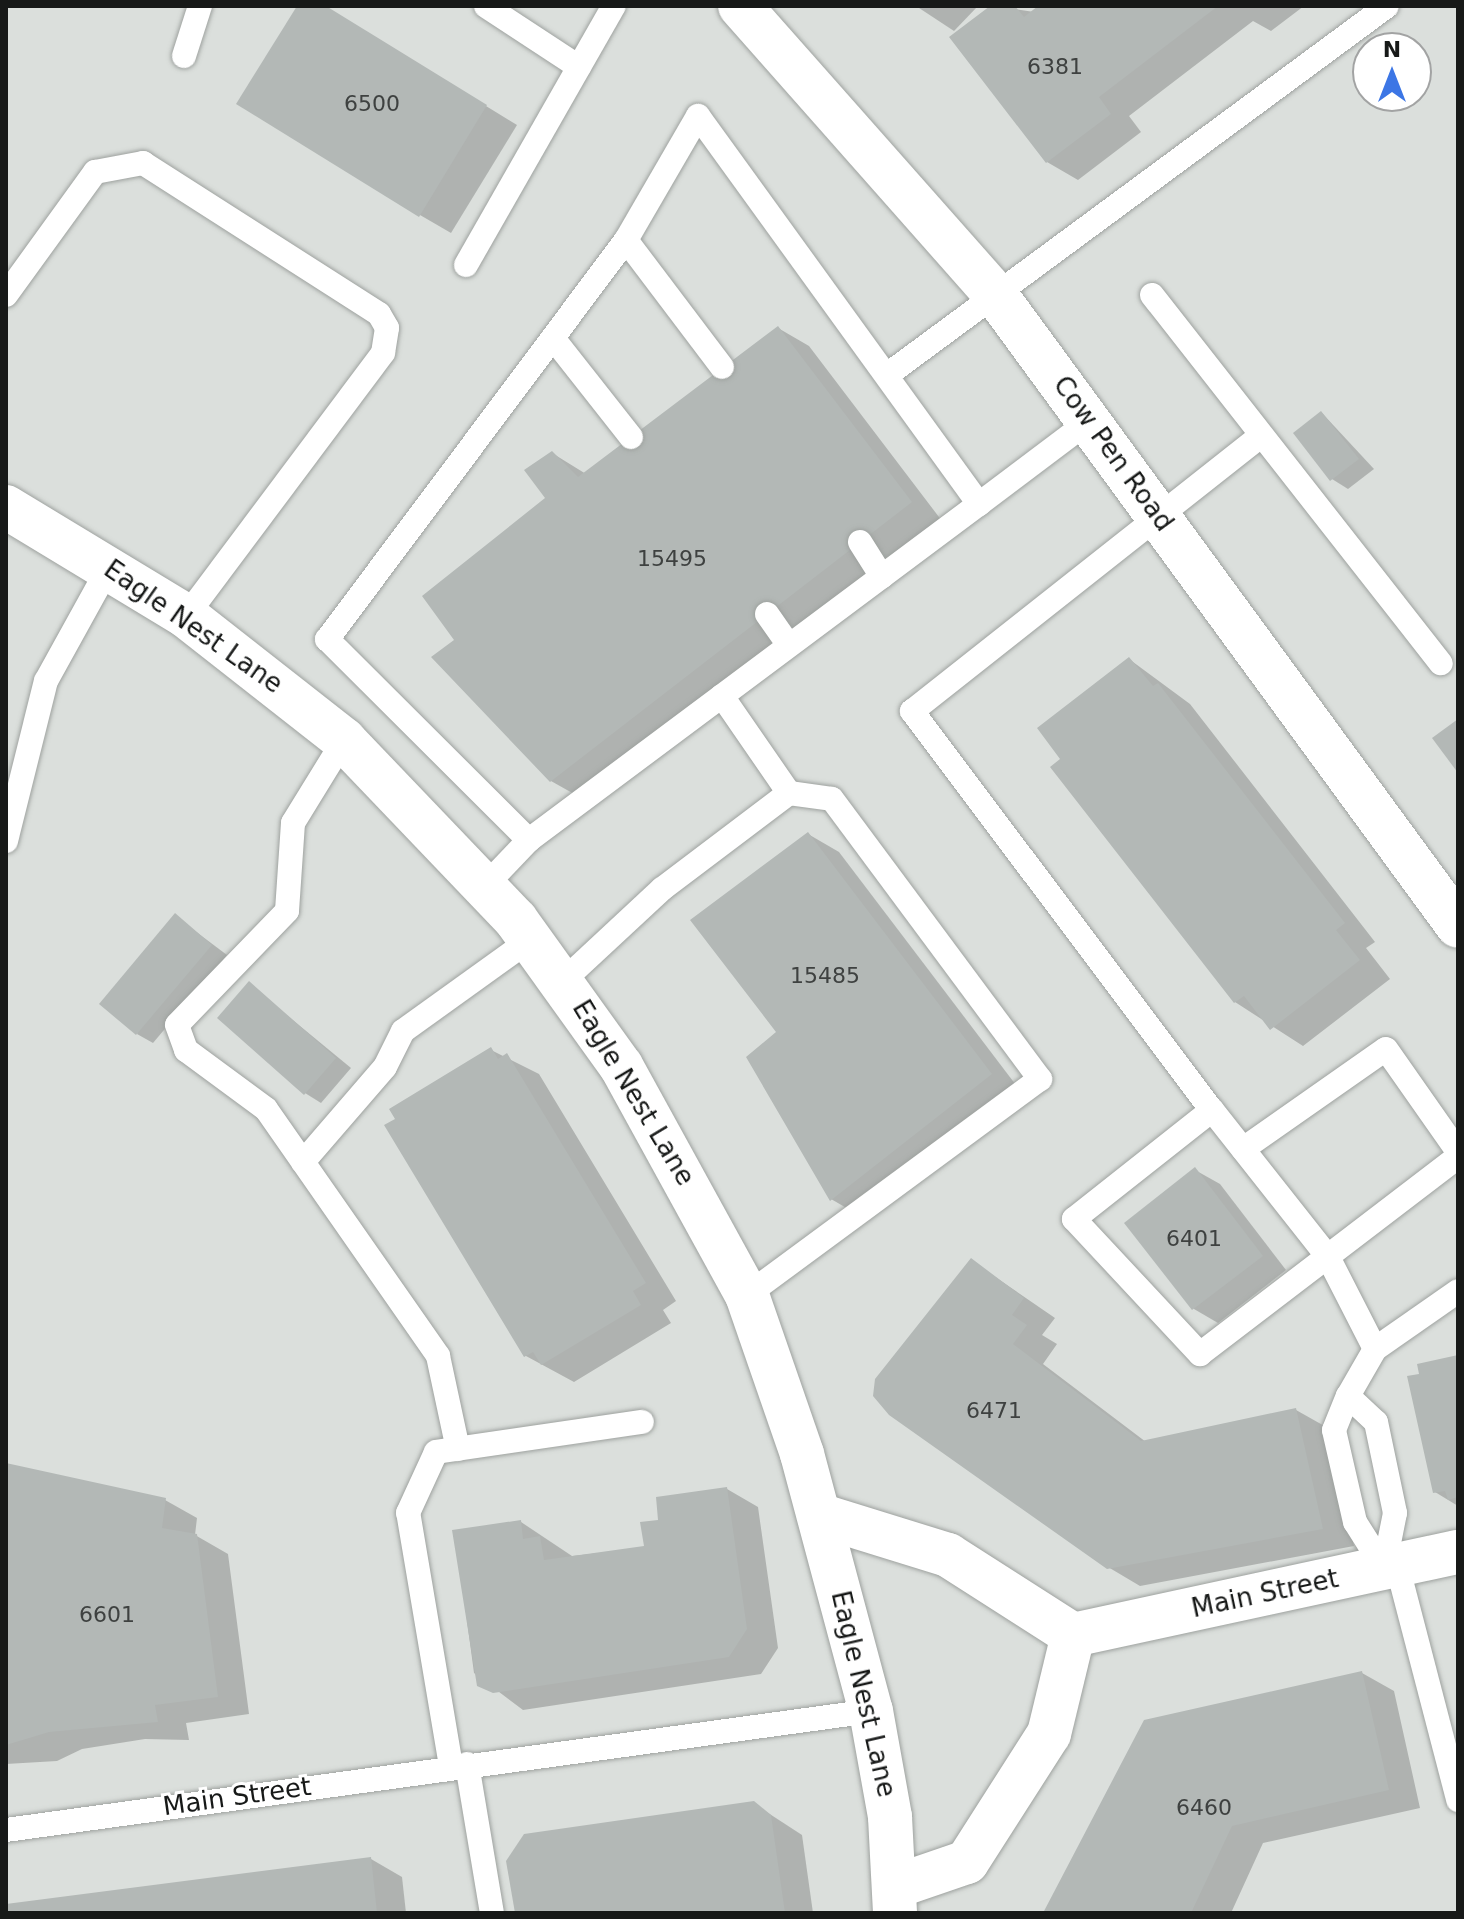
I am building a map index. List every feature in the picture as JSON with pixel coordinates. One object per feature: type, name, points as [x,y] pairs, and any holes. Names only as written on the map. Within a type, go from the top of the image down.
[{"type":"street","name":"Cow Pen Road","points":[[740,6],[998,298],[1458,926]]},
{"type":"street","name":"Eagle Nest Lane","points":[[6,507],[186,616],[344,740],[485,886],[564,980],[652,1119],[747,1295],[819,1515],[871,1711],[895,1900]]},
{"type":"street","points":[[819,1515],[948,1555],[1073,1635],[1049,1734],[967,1862],[895,1900]]},
{"type":"street","name":"Main Street","points":[[1073,1635],[1458,1552]]},
{"type":"lane","points":[[184,56],[200,6]]},
{"type":"lane","points":[[486,6],[579,67]]},
{"type":"lane","points":[[466,265],[614,6]]},
{"type":"lane","points":[[887,375],[998,298],[1387,6]]},
{"type":"lane","points":[[529,840],[327,639],[626,240],[698,116],[979,504]]},
{"type":"lane","points":[[6,295],[95,172],[143,163],[379,314],[387,328],[383,353],[186,616]]},
{"type":"lane","points":[[626,240],[722,367]]},
{"type":"lane","points":[[1152,295],[1258,438],[1441,663]]},
{"type":"lane","points":[[553,338],[631,437]]},
{"type":"lane","points":[[485,886],[529,840],[1089,421]]},
{"type":"lane","points":[[1258,438],[1155,512],[912,711],[1212,1110],[1328,1257],[1375,1349]]},
{"type":"lane","points":[[860,542],[882,577]]},
{"type":"lane","points":[[6,841],[46,681],[109,567]]},
{"type":"lane","points":[[767,614],[789,645]]},
{"type":"lane","points":[[722,696],[789,793]]},
{"type":"lane","points":[[344,740],[293,823],[287,911],[177,1025],[186,1050],[266,1109],[438,1356],[447,1450],[408,1513],[492,1913]]},
{"type":"lane","points":[[564,980],[662,889],[789,793],[832,799],[1040,1079],[747,1295]]},
{"type":"lane","points":[[303,1162],[385,1067],[403,1031],[531,939]]},
{"type":"lane","points":[[1212,1110],[1074,1219],[1200,1354],[1458,1154],[1386,1049],[1243,1149]]},
{"type":"lane","points":[[1391,1566],[1355,1522],[1334,1430],[1348,1396],[1375,1349],[1458,1291]]},
{"type":"lane","points":[[1348,1396],[1376,1422],[1395,1513],[1391,1566],[1458,1800]]},
{"type":"lane","points":[[447,1450],[642,1422]]},
{"type":"lane","name":"Main Street","points":[[6,1830],[459,1765],[871,1711]]},
{"type":"building","points":[[297,6],[326,6],[487,105],[419,217],[236,104]]},
{"type":"building","points":[[990,6],[1015,6],[1024,17],[1038,6],[1218,6],[1099,97],[1111,114],[1046,163],[949,37]]},
{"type":"building","points":[[778,326],[912,502],[550,782],[431,657],[454,640],[422,596],[545,498],[524,470],[552,451],[578,477]]},
{"type":"building","points":[[1321,411],[1359,459],[1330,481],[1293,433]]},
{"type":"building","points":[[1129,657],[1153,686],[1158,683],[1345,923],[1336,930],[1360,960],[1270,1030],[1244,996],[1234,1003],[1050,767],[1060,759],[1037,728]]},
{"type":"building","points":[[1458,719],[1458,773],[1432,738]]},
{"type":"building","points":[[808,832],[992,1074],[830,1201],[746,1057],[776,1032],[690,920]]},
{"type":"building","points":[[175,913],[212,945],[136,1035],[99,1004]]},
{"type":"building","points":[[249,981],[336,1058],[304,1095],[217,1018]]},
{"type":"building","points":[[491,1047],[498,1059],[507,1053],[646,1283],[633,1291],[641,1305],[541,1365],[533,1352],[524,1357],[384,1125],[395,1119],[389,1109]]},
{"type":"building","points":[[1195,1167],[1263,1256],[1192,1310],[1124,1223]]},
{"type":"building","points":[[971,1258],[1024,1298],[1012,1315],[1027,1325],[1013,1344],[1141,1441],[1296,1408],[1323,1529],[1107,1569],[889,1415],[873,1396],[875,1379]]},
{"type":"building","points":[[1458,1355],[1458,1497],[1448,1500],[1445,1491],[1433,1493],[1407,1376],[1419,1374],[1417,1364]]},
{"type":"building","points":[[6,1463],[166,1498],[162,1528],[197,1534],[218,1697],[155,1705],[158,1722],[49,1732],[6,1745]]},
{"type":"building","points":[[727,1487],[747,1629],[729,1657],[493,1693],[477,1686],[452,1530],[521,1520],[523,1539],[540,1536],[544,1560],[644,1546],[640,1522],[658,1520],[656,1497]]},
{"type":"building","points":[[1362,1671],[1389,1790],[1232,1826],[1191,1913],[1043,1913],[1144,1720]]},
{"type":"building","points":[[754,1801],[771,1815],[785,1913],[515,1913],[506,1861],[524,1834]]},
{"type":"building","points":[[371,1857],[377,1913],[6,1913],[6,1904]]}]
